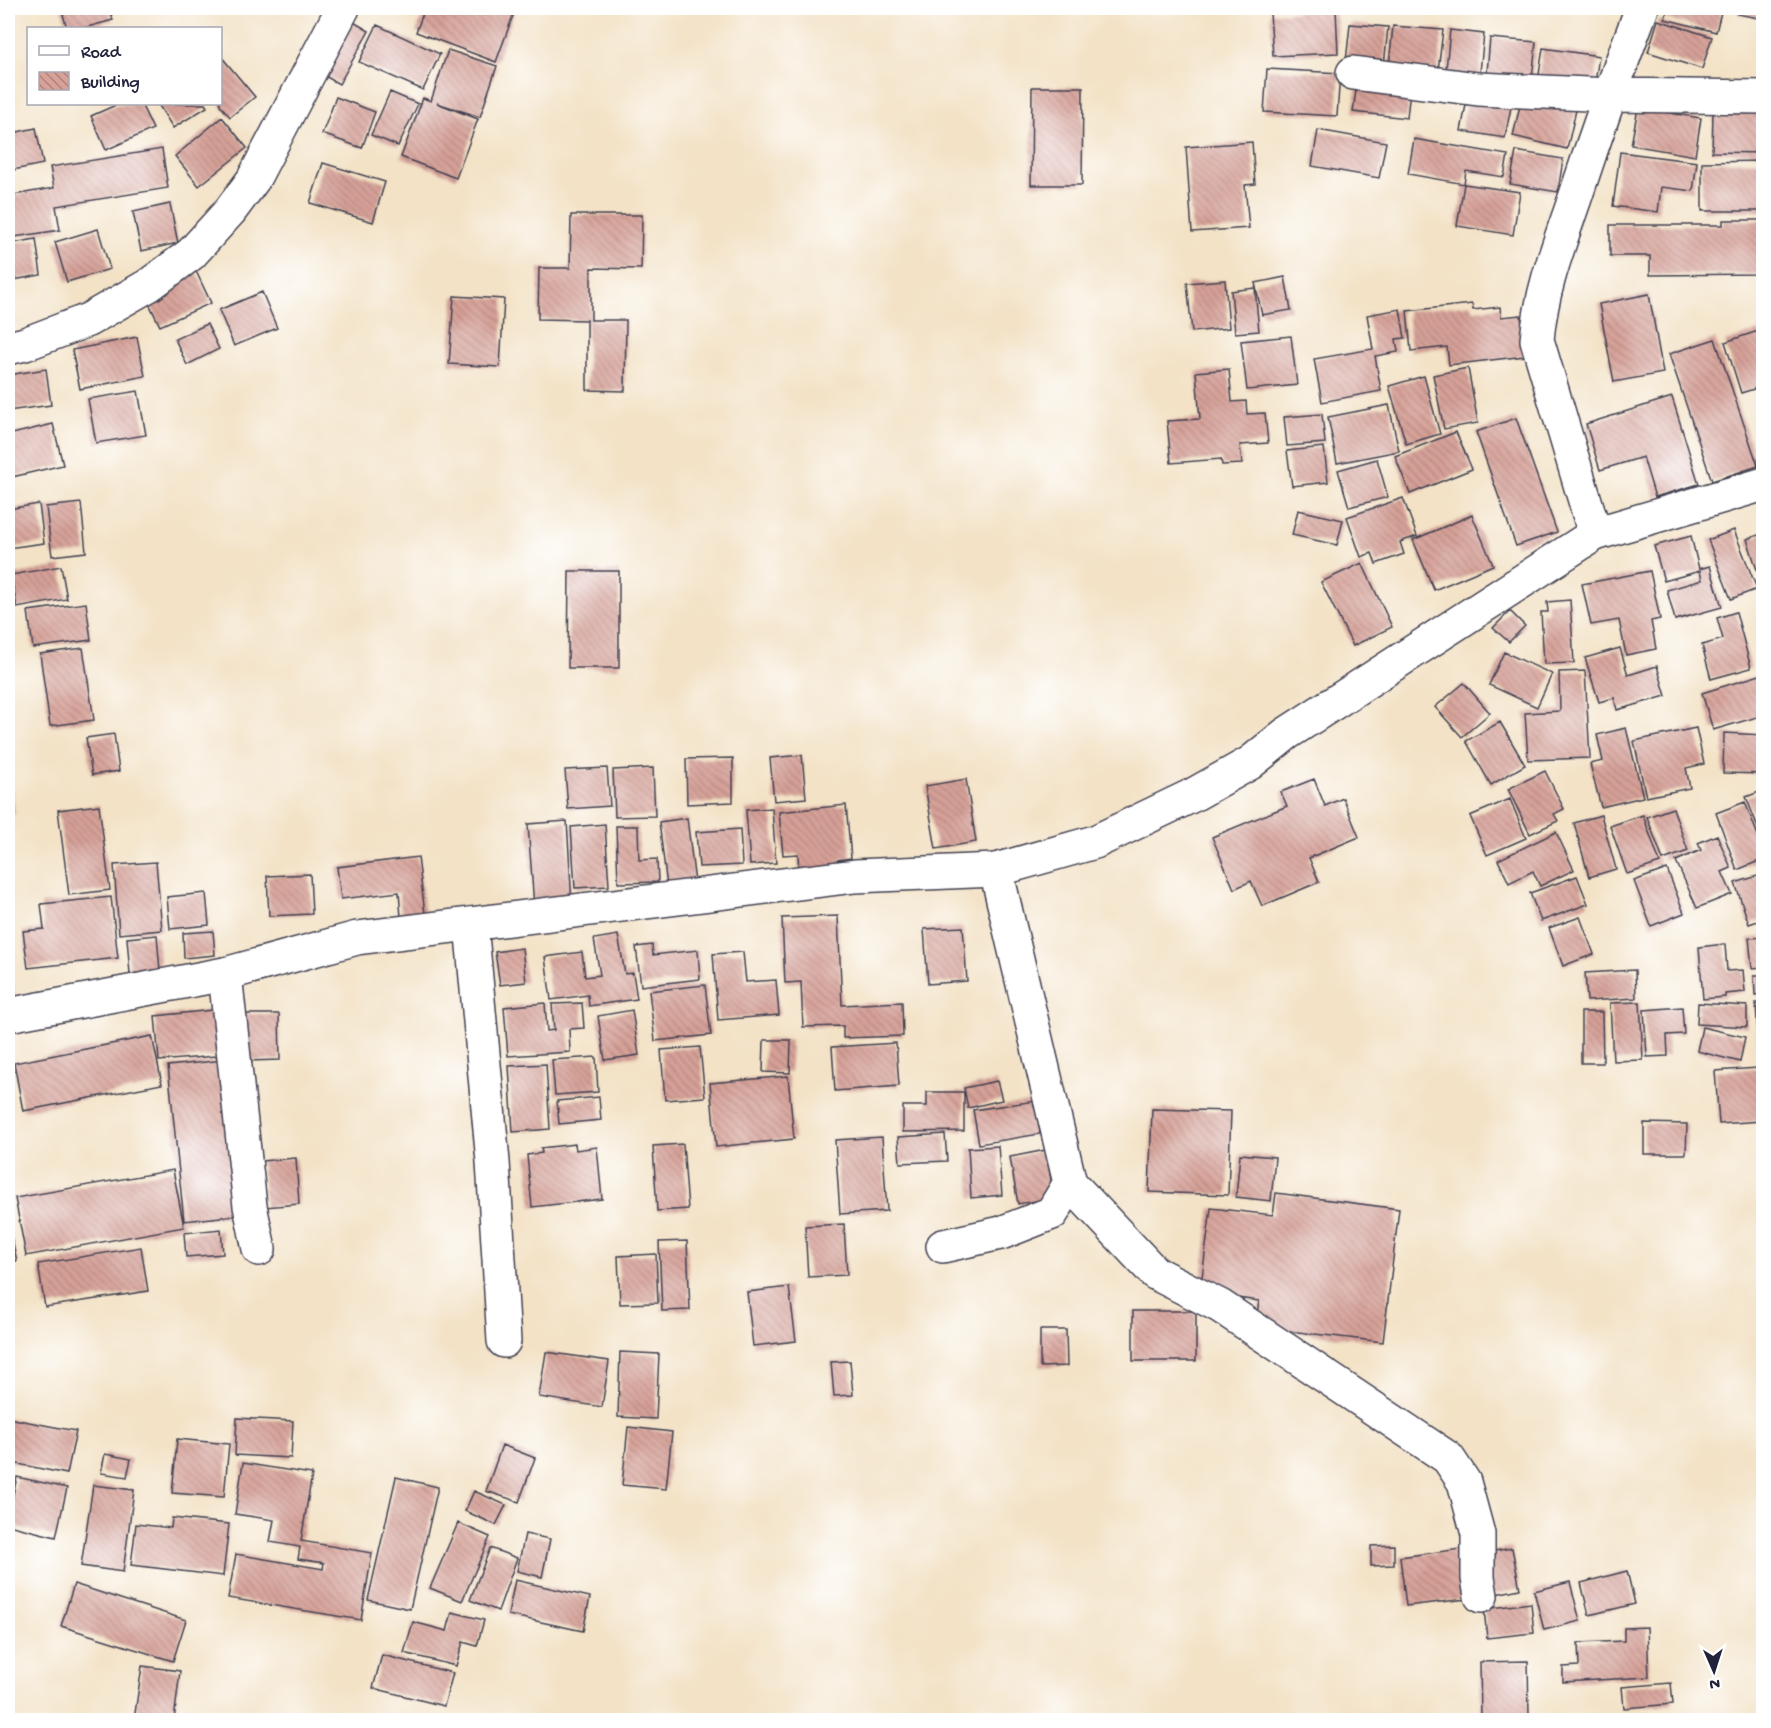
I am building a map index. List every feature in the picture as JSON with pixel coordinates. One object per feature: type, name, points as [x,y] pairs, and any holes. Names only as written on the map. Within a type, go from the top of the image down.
[{"type":"street","points":[[8,348],[25,344],[88,320],[149,285],[191,254],[230,211],[252,180],[344,8]]},
{"type":"street","points":[[1595,534],[1537,340],[1539,315],[1547,281],[1641,8]]},
{"type":"street","points":[[1353,73],[1478,89],[1610,95],[1764,97]]},
{"type":"street","points":[[8,1015],[225,974],[357,938],[855,876],[996,870],[1095,842],[1202,790],[1250,763],[1286,735],[1595,534],[1764,484]]},
{"type":"street","points":[[996,870],[1070,1183],[1155,1272],[1220,1306],[1448,1458],[1464,1482],[1478,1534],[1478,1578],[1481,1596]]},
{"type":"street","points":[[471,924],[493,1162],[504,1341]]},
{"type":"street","points":[[225,974],[250,1206],[259,1249]]},
{"type":"street","points":[[943,1246],[1001,1233],[1052,1213],[1070,1183]]},
{"type":"building","points":[[61,8],[109,8],[113,20],[88,27],[67,27]]},
{"type":"building","points":[[425,8],[499,8],[514,13],[496,62],[416,32]]},
{"type":"building","points":[[1668,8],[1722,8],[1716,32],[1665,19]]},
{"type":"building","points":[[1738,8],[1764,8],[1764,19],[1737,14]]},
{"type":"building","points":[[1336,10],[1338,53],[1273,56],[1270,13]]},
{"type":"building","points":[[345,17],[369,31],[339,84],[314,70]]},
{"type":"building","points":[[1658,20],[1712,37],[1702,69],[1648,52]]},
{"type":"building","points":[[1350,24],[1388,27],[1384,66],[1346,62]]},
{"type":"building","points":[[377,25],[440,54],[423,90],[359,62]]},
{"type":"building","points":[[1393,26],[1443,30],[1438,71],[1389,66]]},
{"type":"building","points":[[1450,30],[1484,34],[1479,82],[1445,79]]},
{"type":"building","points":[[1490,38],[1536,42],[1531,88],[1486,84]]},
{"type":"building","points":[[1543,48],[1599,56],[1594,90],[1538,81]]},
{"type":"building","points":[[448,50],[497,66],[480,117],[437,103],[478,119],[456,178],[401,157],[423,98],[431,101]]},
{"type":"building","points":[[222,57],[255,97],[230,117],[220,105],[222,105]]},
{"type":"building","points":[[1267,69],[1340,73],[1337,116],[1264,112]]},
{"type":"building","points":[[1357,83],[1410,90],[1407,118],[1353,112]]},
{"type":"building","points":[[1032,87],[1083,87],[1082,185],[1031,185]]},
{"type":"building","points":[[390,92],[418,104],[398,146],[371,135]]},
{"type":"building","points":[[1468,94],[1512,102],[1505,138],[1461,131]]},
{"type":"building","points":[[336,97],[375,112],[362,148],[322,134]]},
{"type":"building","points":[[1522,97],[1576,110],[1567,149],[1513,136]]},
{"type":"building","points":[[116,105],[141,105],[153,129],[106,150],[91,116]]},
{"type":"building","points":[[159,105],[206,105],[207,107],[173,128]]},
{"type":"building","points":[[1638,108],[1701,118],[1695,156],[1631,145]]},
{"type":"building","points":[[1713,113],[1764,114],[1764,153],[1712,152]]},
{"type":"building","points":[[222,117],[247,148],[199,186],[175,156]]},
{"type":"building","points":[[36,128],[43,164],[8,171],[8,134]]},
{"type":"building","points":[[1318,130],[1386,142],[1379,178],[1312,166]]},
{"type":"building","points":[[1414,139],[1508,155],[1504,177],[1466,171],[1464,184],[1408,174]]},
{"type":"building","points":[[1252,142],[1255,184],[1245,185],[1249,228],[1192,232],[1186,147]]},
{"type":"building","points":[[162,149],[168,188],[56,206],[60,230],[8,238],[8,196],[54,188],[50,167]]},
{"type":"building","points":[[1516,151],[1563,159],[1558,192],[1510,184]]},
{"type":"building","points":[[1620,152],[1697,162],[1693,191],[1661,187],[1658,212],[1613,206]]},
{"type":"building","points":[[1764,161],[1764,211],[1702,211],[1702,162]]},
{"type":"building","points":[[323,163],[385,182],[373,222],[310,203]]},
{"type":"building","points":[[1464,184],[1520,192],[1513,235],[1457,226]]},
{"type":"building","points":[[170,204],[178,243],[141,251],[133,212]]},
{"type":"building","points":[[571,215],[642,215],[641,269],[591,268],[591,320],[626,320],[625,391],[587,390],[587,320],[538,319],[539,268],[570,268]]},
{"type":"building","points":[[1723,220],[1763,220],[1764,274],[1650,275],[1650,256],[1610,256],[1610,225],[1723,225]]},
{"type":"building","points":[[98,229],[110,269],[67,282],[55,242]]},
{"type":"building","points":[[36,239],[41,275],[8,281],[8,244]]},
{"type":"building","points":[[194,267],[211,303],[160,326],[143,291]]},
{"type":"building","points":[[1285,277],[1291,310],[1262,315],[1255,283]]},
{"type":"building","points":[[1225,280],[1229,328],[1192,332],[1187,283]]},
{"type":"building","points":[[1255,288],[1259,331],[1235,333],[1231,291]]},
{"type":"building","points":[[262,292],[277,328],[234,346],[219,310]]},
{"type":"building","points":[[1649,294],[1663,373],[1614,382],[1599,304]]},
{"type":"building","points":[[454,296],[504,299],[500,367],[449,364]]},
{"type":"building","points":[[1472,304],[1473,310],[1500,307],[1501,317],[1521,315],[1525,356],[1449,365],[1447,347],[1411,351],[1407,311]]},
{"type":"building","points":[[1400,309],[1405,338],[1396,339],[1398,352],[1375,356],[1381,391],[1322,402],[1314,359],[1373,349],[1367,315]]},
{"type":"building","points":[[207,324],[219,349],[187,365],[175,339]]},
{"type":"building","points":[[1764,329],[1764,386],[1741,393],[1725,342]]},
{"type":"building","points":[[1291,336],[1297,385],[1247,390],[1241,341]]},
{"type":"building","points":[[137,337],[145,376],[80,389],[72,350]]},
{"type":"building","points":[[1715,339],[1758,466],[1712,481],[1669,354]]},
{"type":"building","points":[[1468,368],[1478,423],[1444,429],[1433,375]]},
{"type":"building","points":[[46,369],[51,405],[8,411],[8,375]]},
{"type":"building","points":[[1229,369],[1232,402],[1246,401],[1247,414],[1265,413],[1268,443],[1240,445],[1242,464],[1222,465],[1221,459],[1171,463],[1167,421],[1200,419],[1196,372]]},
{"type":"building","points":[[1424,376],[1440,434],[1406,444],[1389,386]]},
{"type":"building","points":[[138,391],[146,435],[96,443],[88,399]]},
{"type":"building","points":[[1672,397],[1699,484],[1655,497],[1643,457],[1600,470],[1586,424]]},
{"type":"building","points":[[1389,405],[1399,451],[1337,463],[1328,417]]},
{"type":"building","points":[[1322,414],[1325,443],[1287,446],[1284,417]]},
{"type":"building","points":[[1516,418],[1557,532],[1516,546],[1476,432]]},
{"type":"building","points":[[53,424],[63,465],[8,478],[8,435]]},
{"type":"building","points":[[1456,432],[1472,469],[1410,494],[1395,456]]},
{"type":"building","points":[[1324,447],[1328,482],[1292,486],[1287,451]]},
{"type":"building","points":[[1377,459],[1388,497],[1349,507],[1338,470]]},
{"type":"building","points":[[1403,498],[1417,536],[1400,542],[1404,554],[1376,564],[1372,553],[1361,557],[1347,517]]},
{"type":"building","points":[[81,503],[86,552],[52,556],[46,507]]},
{"type":"building","points":[[39,504],[44,543],[8,548],[8,509]]},
{"type":"building","points":[[1298,510],[1343,520],[1337,545],[1292,535]]},
{"type":"building","points":[[1472,515],[1493,565],[1434,590],[1413,540]]},
{"type":"building","points":[[1734,530],[1757,589],[1731,599],[1708,540]]},
{"type":"building","points":[[1764,533],[1764,574],[1759,576],[1747,539]]},
{"type":"building","points":[[1691,536],[1699,569],[1710,566],[1722,607],[1675,620],[1667,590],[1702,580],[1700,571],[1664,581],[1654,546]]},
{"type":"building","points":[[1362,563],[1392,627],[1353,646],[1321,582]]},
{"type":"building","points":[[61,566],[67,599],[17,608],[11,575]]},
{"type":"building","points":[[569,571],[619,571],[619,668],[568,668]]},
{"type":"building","points":[[1650,571],[1660,619],[1651,621],[1656,649],[1626,655],[1619,620],[1591,625],[1582,584]]},
{"type":"building","points":[[1570,600],[1574,663],[1544,664],[1541,612],[1548,612],[1547,602]]},
{"type":"building","points":[[86,603],[91,640],[33,648],[28,611]]},
{"type":"building","points":[[1510,611],[1525,626],[1509,642],[1493,628]]},
{"type":"building","points":[[1736,612],[1751,668],[1711,679],[1702,645],[1723,639],[1717,618]]},
{"type":"building","points":[[83,648],[94,720],[50,726],[40,654]]},
{"type":"building","points":[[1620,648],[1628,675],[1657,666],[1666,696],[1617,710],[1614,698],[1599,702],[1585,658]]},
{"type":"building","points":[[1504,652],[1552,674],[1537,707],[1489,685]]},
{"type":"building","points":[[1585,671],[1590,758],[1528,760],[1525,713],[1560,711],[1559,672]]},
{"type":"building","points":[[1763,674],[1764,715],[1713,730],[1702,693]]},
{"type":"building","points":[[1464,683],[1490,713],[1462,737],[1435,707]]},
{"type":"building","points":[[1500,722],[1525,765],[1491,785],[1466,741]]},
{"type":"building","points":[[1626,728],[1643,797],[1601,807],[1590,764],[1603,761],[1597,735]]},
{"type":"building","points":[[1696,728],[1704,764],[1686,768],[1690,788],[1646,797],[1634,741]]},
{"type":"building","points":[[1724,733],[1764,735],[1764,774],[1723,773]]},
{"type":"building","points":[[114,734],[119,771],[92,775],[86,738]]},
{"type":"building","points":[[802,755],[806,798],[774,801],[770,758]]},
{"type":"building","points":[[733,758],[733,802],[687,804],[686,759]]},
{"type":"building","points":[[607,768],[610,806],[568,809],[565,770]]},
{"type":"building","points":[[653,768],[655,816],[615,817],[613,770]]},
{"type":"building","points":[[1545,771],[1564,809],[1554,814],[1558,821],[1530,834],[1508,789]]},
{"type":"building","points":[[8,773],[15,813],[8,814]]},
{"type":"building","points":[[966,779],[976,842],[936,849],[925,786]]},
{"type":"building","points":[[1314,779],[1325,806],[1343,798],[1359,837],[1309,858],[1319,882],[1262,906],[1251,881],[1234,889],[1212,837],[1287,806],[1281,792]]},
{"type":"building","points":[[1764,790],[1764,840],[1763,840],[1746,797]]},
{"type":"building","points":[[1510,799],[1526,838],[1487,855],[1470,816]]},
{"type":"building","points":[[1745,802],[1764,851],[1764,859],[1737,870],[1716,813]]},
{"type":"building","points":[[99,805],[110,890],[69,895],[58,810]]},
{"type":"building","points":[[846,805],[851,858],[838,860],[839,870],[799,874],[798,854],[783,855],[779,812]]},
{"type":"building","points":[[772,808],[776,863],[750,865],[746,810]]},
{"type":"building","points":[[1673,808],[1688,851],[1663,860],[1647,817]]},
{"type":"building","points":[[1601,815],[1616,869],[1589,877],[1574,823]]},
{"type":"building","points":[[1643,815],[1660,863],[1627,874],[1610,826]]},
{"type":"building","points":[[687,818],[696,891],[668,894],[659,822]]},
{"type":"building","points":[[567,821],[572,904],[534,907],[528,824]]},
{"type":"building","points":[[605,824],[609,886],[575,888],[571,827]]},
{"type":"building","points":[[616,826],[638,826],[639,860],[657,859],[658,882],[618,883]]},
{"type":"building","points":[[740,829],[742,865],[699,867],[696,832]]},
{"type":"building","points":[[1556,832],[1574,870],[1540,886],[1533,871],[1509,883],[1498,860]]},
{"type":"building","points":[[1717,835],[1731,868],[1722,872],[1732,894],[1697,908],[1676,861],[1701,850],[1698,843]]},
{"type":"building","points":[[418,857],[425,914],[401,917],[399,892],[341,899],[337,867]]},
{"type":"building","points":[[156,862],[162,930],[119,934],[114,865]]},
{"type":"building","points":[[1667,869],[1684,913],[1651,926],[1634,881]]},
{"type":"building","points":[[310,874],[312,914],[269,916],[267,876]]},
{"type":"building","points":[[1764,874],[1764,919],[1749,924],[1735,883]]},
{"type":"building","points":[[1577,876],[1588,904],[1541,921],[1530,893]]},
{"type":"building","points":[[206,893],[209,925],[170,929],[167,897]]},
{"type":"building","points":[[111,897],[118,958],[28,968],[23,931],[44,929],[41,904]]},
{"type":"building","points":[[838,916],[842,1005],[902,1002],[903,1036],[843,1038],[843,1026],[803,1027],[801,982],[785,983],[782,918]]},
{"type":"building","points":[[1580,917],[1594,954],[1563,966],[1549,928]]},
{"type":"building","points":[[963,927],[967,981],[928,984],[924,929]]},
{"type":"building","points":[[213,931],[215,955],[184,958],[183,933]]},
{"type":"building","points":[[157,935],[160,971],[130,974],[127,938]]},
{"type":"building","points":[[618,935],[625,974],[633,973],[637,999],[589,1006],[588,995],[551,1000],[545,957],[582,952],[585,977],[600,975],[594,939]]},
{"type":"building","points":[[1764,937],[1764,967],[1752,968],[1749,938]]},
{"type":"building","points":[[1725,944],[1727,971],[1743,970],[1745,992],[1703,999],[1699,947]]},
{"type":"building","points":[[652,945],[653,955],[698,950],[700,979],[641,986],[636,947]]},
{"type":"building","points":[[522,948],[526,982],[500,985],[495,952]]},
{"type":"building","points":[[743,952],[746,982],[776,980],[779,1015],[718,1020],[713,954]]},
{"type":"building","points":[[8,954],[15,997],[8,998]]},
{"type":"building","points":[[1635,970],[1636,998],[1587,1001],[1585,973]]},
{"type":"building","points":[[1754,975],[1764,975],[1764,994],[1755,995]]},
{"type":"building","points":[[705,985],[711,1035],[655,1041],[649,991]]},
{"type":"building","points":[[1640,1002],[1643,1060],[1613,1061],[1610,1003]]},
{"type":"building","points":[[545,1003],[547,1031],[554,1030],[552,1004],[582,1003],[584,1028],[569,1029],[570,1052],[508,1056],[504,1007]]},
{"type":"building","points":[[1698,1003],[1747,1006],[1747,1027],[1697,1024]]},
{"type":"building","points":[[1756,1003],[1764,1003],[1764,1054],[1759,1055]]},
{"type":"building","points":[[1682,1007],[1684,1034],[1667,1035],[1668,1056],[1647,1057],[1644,1010]]},
{"type":"building","points":[[222,1009],[227,1055],[159,1061],[155,1016]]},
{"type":"building","points":[[632,1010],[639,1055],[605,1060],[598,1016]]},
{"type":"building","points":[[1581,1012],[1602,1012],[1603,1063],[1581,1063]]},
{"type":"building","points":[[242,1014],[279,1014],[280,1060],[243,1061]]},
{"type":"building","points":[[1702,1027],[1745,1037],[1740,1062],[1697,1051]]},
{"type":"building","points":[[152,1036],[162,1084],[23,1111],[14,1063]]},
{"type":"building","points":[[764,1040],[791,1040],[790,1073],[763,1072]]},
{"type":"building","points":[[896,1043],[899,1086],[835,1091],[832,1047]]},
{"type":"building","points":[[700,1047],[705,1097],[665,1100],[661,1050]]},
{"type":"building","points":[[596,1057],[598,1092],[555,1095],[552,1060]]},
{"type":"building","points":[[224,1060],[240,1215],[184,1221],[168,1066]]},
{"type":"building","points":[[546,1064],[550,1129],[513,1132],[509,1066]]},
{"type":"building","points":[[1758,1068],[1762,1121],[1719,1124],[1715,1071]]},
{"type":"building","points":[[788,1076],[794,1139],[716,1147],[710,1083]]},
{"type":"building","points":[[997,1081],[1002,1100],[968,1108],[964,1088]]},
{"type":"building","points":[[927,1092],[964,1092],[964,1131],[903,1132],[903,1106],[927,1106]]},
{"type":"building","points":[[599,1097],[601,1120],[559,1124],[557,1101]]},
{"type":"building","points":[[1036,1101],[1040,1134],[979,1144],[973,1110]]},
{"type":"building","points":[[1152,1109],[1231,1111],[1228,1195],[1149,1192]]},
{"type":"building","points":[[1644,1123],[1687,1124],[1686,1154],[1644,1154]]},
{"type":"building","points":[[945,1134],[947,1161],[900,1163],[898,1137]]},
{"type":"building","points":[[882,1137],[887,1211],[840,1214],[835,1140]]},
{"type":"building","points":[[575,1144],[576,1150],[597,1147],[602,1199],[532,1207],[527,1155],[542,1153],[541,1148]]},
{"type":"building","points":[[683,1144],[688,1209],[657,1211],[653,1146]]},
{"type":"building","points":[[998,1146],[1002,1195],[971,1198],[968,1148]]},
{"type":"building","points":[[1046,1150],[1054,1198],[1018,1204],[1010,1157]]},
{"type":"building","points":[[1240,1154],[1275,1157],[1271,1201],[1236,1197]]},
{"type":"building","points":[[296,1158],[299,1204],[265,1207],[261,1161]]},
{"type":"building","points":[[173,1170],[184,1227],[26,1256],[15,1198]]},
{"type":"building","points":[[1276,1193],[1399,1209],[1383,1342],[1255,1327],[1259,1301],[1200,1293],[1211,1208],[1273,1215]]},
{"type":"building","points":[[8,1224],[17,1261],[8,1263]]},
{"type":"building","points":[[844,1224],[847,1275],[808,1277],[805,1226]]},
{"type":"building","points":[[221,1229],[223,1254],[186,1257],[184,1233]]},
{"type":"building","points":[[687,1241],[690,1310],[662,1311],[659,1242]]},
{"type":"building","points":[[141,1247],[148,1291],[45,1307],[38,1264]]},
{"type":"building","points":[[656,1254],[658,1303],[620,1304],[618,1256]]},
{"type":"building","points":[[789,1287],[796,1341],[753,1346],[747,1292]]},
{"type":"building","points":[[1133,1311],[1196,1311],[1196,1361],[1133,1361]]},
{"type":"building","points":[[1040,1330],[1066,1330],[1067,1366],[1040,1367]]},
{"type":"building","points":[[546,1352],[609,1361],[602,1407],[539,1397]]},
{"type":"building","points":[[620,1352],[659,1354],[656,1419],[618,1417]]},
{"type":"building","points":[[850,1361],[853,1395],[834,1396],[831,1362]]},
{"type":"building","points":[[8,1418],[76,1431],[67,1474],[8,1462]]},
{"type":"building","points":[[237,1418],[293,1421],[291,1458],[235,1455]]},
{"type":"building","points":[[628,1427],[672,1432],[666,1489],[622,1485]]},
{"type":"building","points":[[177,1439],[229,1444],[224,1497],[172,1493]]},
{"type":"building","points":[[502,1445],[535,1458],[519,1502],[486,1491]]},
{"type":"building","points":[[105,1454],[131,1459],[127,1477],[101,1473]]},
{"type":"building","points":[[243,1463],[312,1474],[301,1541],[372,1553],[361,1620],[228,1598],[236,1554],[323,1569],[324,1563],[298,1559],[300,1547],[270,1542],[274,1520],[235,1514]]},
{"type":"building","points":[[17,1477],[67,1488],[56,1537],[8,1525]]},
{"type":"building","points":[[396,1477],[438,1487],[410,1609],[368,1600]]},
{"type":"building","points":[[93,1485],[134,1490],[123,1572],[81,1566]]},
{"type":"building","points":[[474,1491],[506,1505],[496,1525],[465,1511]]},
{"type":"building","points":[[172,1518],[229,1524],[223,1576],[131,1565],[136,1524],[171,1528]]},
{"type":"building","points":[[458,1523],[490,1537],[462,1601],[430,1588]]},
{"type":"building","points":[[525,1534],[550,1539],[542,1577],[517,1571]]},
{"type":"building","points":[[1394,1545],[1394,1565],[1371,1566],[1371,1546]]},
{"type":"building","points":[[490,1548],[517,1558],[498,1611],[470,1600]]},
{"type":"building","points":[[1512,1548],[1520,1589],[1491,1595],[1482,1553]]},
{"type":"building","points":[[1461,1549],[1467,1599],[1406,1606],[1400,1557]]},
{"type":"building","points":[[1627,1571],[1635,1604],[1589,1615],[1581,1583]]},
{"type":"building","points":[[515,1580],[590,1597],[583,1631],[508,1615]]},
{"type":"building","points":[[1570,1582],[1580,1621],[1544,1630],[1534,1591]]},
{"type":"building","points":[[74,1584],[186,1620],[173,1661],[61,1626]]},
{"type":"building","points":[[1531,1603],[1534,1633],[1487,1638],[1484,1609]]},
{"type":"building","points":[[452,1612],[484,1620],[477,1646],[463,1642],[456,1666],[404,1653],[413,1622],[447,1631]]},
{"type":"building","points":[[1647,1627],[1649,1677],[1563,1682],[1563,1667],[1579,1666],[1578,1643],[1624,1641],[1624,1628]]},
{"type":"building","points":[[382,1655],[453,1673],[444,1706],[373,1688]]},
{"type":"building","points":[[1528,1661],[1529,1716],[1481,1717],[1480,1662]]},
{"type":"building","points":[[142,1666],[180,1671],[174,1720],[134,1720]]},
{"type":"building","points":[[1671,1683],[1673,1704],[1624,1708],[1622,1687]]}]
